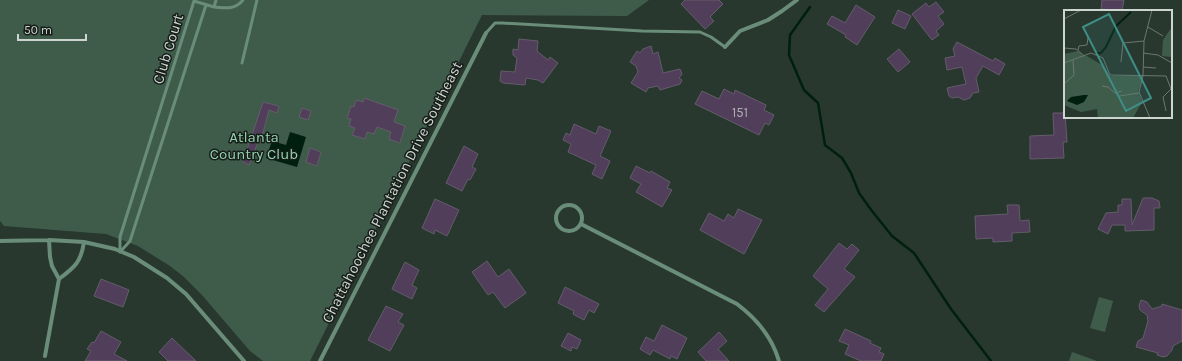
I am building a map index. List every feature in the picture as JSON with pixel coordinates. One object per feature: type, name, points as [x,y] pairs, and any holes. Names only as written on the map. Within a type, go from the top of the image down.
[{"type":"street","points":[[725,47],[740,31],[768,20],[797,0]]},
{"type":"street","name":"Chattahoochee Plantation Drive Southeast","points":[[320,361],[486,33]]},
{"type":"street","points":[[570,204],[575,206],[582,214],[581,224],[572,230],[562,229],[556,218],[558,211],[564,206],[570,204]]},
{"type":"street","points":[[581,224],[737,304],[750,314],[763,329],[775,350],[779,361]]},
{"type":"street","points":[[0,241],[49,240],[84,242],[134,257],[167,278],[186,294],[244,361]]},
{"type":"street","points":[[49,240],[52,266],[59,279]]},
{"type":"street","points":[[45,356],[59,279],[78,262],[82,253],[84,242]]},
{"type":"lane","points":[[214,7],[216,0]]},
{"type":"lane","points":[[206,5],[231,8],[243,0]]},
{"type":"lane","points":[[242,63],[257,0]]},
{"type":"lane","name":"Club Court","points":[[194,1],[206,5],[130,241],[120,252],[120,237],[194,1]]},
{"type":"lane","points":[[486,33],[494,23],[700,32],[712,37],[725,47]]},
{"type":"green space","name":"Atlanta Country Club","points":[[0,0],[649,0],[627,16],[482,15],[310,361],[263,361],[250,351],[202,295],[184,277],[170,266],[138,246],[106,234],[4,226],[0,221]]},
{"type":"green space","points":[[1099,297],[1113,301],[1105,332],[1090,328]]},
{"type":"green space","points":[[1072,352],[1097,361],[1069,361]]},
{"type":"shaded area","points":[[290,132],[306,137],[297,167],[266,158],[272,141],[286,145]]},
{"type":"building","points":[[685,0],[719,0],[723,4],[710,17],[714,21],[705,29],[681,4]]},
{"type":"building","points":[[1102,0],[1124,0],[1122,10],[1101,9]]},
{"type":"building","points":[[936,2],[944,12],[938,16],[944,24],[936,31],[939,35],[932,40],[912,14],[926,3],[929,7]]},
{"type":"building","points":[[856,5],[875,17],[857,45],[845,37],[846,35],[827,24],[832,16],[845,23]]},
{"type":"building","points":[[898,10],[911,16],[905,29],[892,23]]},
{"type":"building","points":[[519,39],[538,41],[537,51],[548,60],[550,57],[558,63],[543,83],[538,80],[526,78],[525,85],[503,83],[500,81],[501,71],[515,72],[517,58],[513,55],[513,49],[518,50]]},
{"type":"building","points":[[957,42],[993,61],[995,58],[1005,64],[999,75],[983,66],[976,78],[979,92],[973,93],[970,98],[964,100],[958,97],[952,98],[949,96],[947,88],[966,84],[962,67],[947,70],[945,58],[955,56],[953,49]]},
{"type":"building","points":[[651,46],[653,54],[658,52],[663,73],[680,69],[682,74],[679,78],[682,80],[680,84],[660,90],[658,86],[648,88],[646,92],[631,83],[638,72],[636,66],[630,62],[637,51],[640,53],[643,49]]},
{"type":"building","points":[[899,49],[910,62],[898,72],[887,59]]},
{"type":"building","points":[[724,89],[734,94],[735,90],[766,105],[764,110],[774,115],[769,125],[765,123],[759,135],[695,104],[702,91],[719,99]]},
{"type":"building","points":[[364,98],[398,110],[394,122],[405,126],[400,143],[389,139],[391,132],[377,127],[374,134],[367,132],[365,139],[352,135],[355,128],[349,126],[351,119],[347,118],[351,106],[354,107],[356,100],[363,102]]},
{"type":"building","points":[[263,102],[279,106],[277,113],[269,110],[260,142],[258,142],[249,165],[243,162]]},
{"type":"building","points":[[302,108],[311,111],[308,120],[299,117]]},
{"type":"building","points":[[1053,113],[1064,113],[1067,142],[1063,142],[1064,158],[1030,159],[1030,136],[1054,135]]},
{"type":"building","points":[[574,124],[596,134],[599,126],[611,131],[600,156],[610,161],[602,179],[592,174],[596,165],[568,152],[571,144],[563,140],[566,133],[570,135]]},
{"type":"building","points":[[464,146],[478,154],[472,167],[476,169],[470,180],[468,179],[462,191],[446,183]]},
{"type":"building","points":[[310,148],[321,152],[317,166],[306,162]]},
{"type":"building","points":[[636,166],[650,173],[651,171],[670,182],[667,188],[672,190],[662,207],[636,192],[641,184],[630,178]]},
{"type":"building","points":[[1143,198],[1152,198],[1159,201],[1160,208],[1154,208],[1154,230],[1125,231],[1125,225],[1112,225],[1108,234],[1098,229],[1106,213],[1118,212],[1118,205],[1122,205],[1122,199],[1131,199],[1132,225]]},
{"type":"building","points":[[435,199],[459,210],[447,236],[435,230],[434,234],[422,228]]},
{"type":"building","points":[[1007,205],[1019,205],[1020,221],[1029,220],[1030,232],[1012,233],[1012,241],[993,242],[993,238],[976,239],[975,216],[1008,214]]},
{"type":"building","points":[[738,209],[762,220],[744,254],[700,230],[709,213],[724,221],[728,214],[734,218]]},
{"type":"building","points":[[839,243],[847,249],[852,244],[859,250],[844,269],[855,277],[824,312],[815,305],[828,289],[813,276]]},
{"type":"building","points":[[487,261],[498,277],[509,269],[526,293],[505,308],[493,292],[488,295],[472,272]]},
{"type":"building","points":[[405,262],[419,270],[412,285],[417,288],[412,299],[392,289]]},
{"type":"building","points":[[101,279],[129,290],[123,307],[94,296]]},
{"type":"building","points":[[565,287],[599,304],[594,313],[589,310],[584,320],[573,314],[574,311],[558,303]]},
{"type":"building","points":[[1141,300],[1147,302],[1152,309],[1162,306],[1162,304],[1182,310],[1182,341],[1173,346],[1172,350],[1167,356],[1163,357],[1157,355],[1158,353],[1136,347],[1138,341],[1143,338],[1148,321],[1147,315],[1140,310],[1139,306]]},
{"type":"building","points":[[386,306],[403,314],[398,322],[404,325],[390,351],[368,340]]},
{"type":"building","points":[[662,325],[687,338],[677,359],[671,356],[670,359],[653,350],[650,355],[640,349],[646,337],[654,341]]},
{"type":"building","points":[[845,329],[871,341],[870,343],[881,348],[879,352],[884,354],[881,361],[861,361],[845,354],[849,345],[839,341]]},
{"type":"building","points":[[101,331],[121,342],[114,354],[127,361],[85,361],[91,351],[87,349],[92,342],[94,343]]},
{"type":"building","points":[[719,332],[727,341],[718,349],[729,361],[706,361],[698,352]]},
{"type":"building","points":[[568,333],[581,340],[577,349],[572,347],[571,351],[561,346]]},
{"type":"building","points":[[172,338],[196,361],[168,361],[159,352]]},
{"type":"waterway","points":[[810,7],[790,35],[789,55],[804,90],[818,103],[825,145],[842,158],[851,173],[859,193],[872,211],[892,236],[914,253],[951,309],[991,361]]}]
